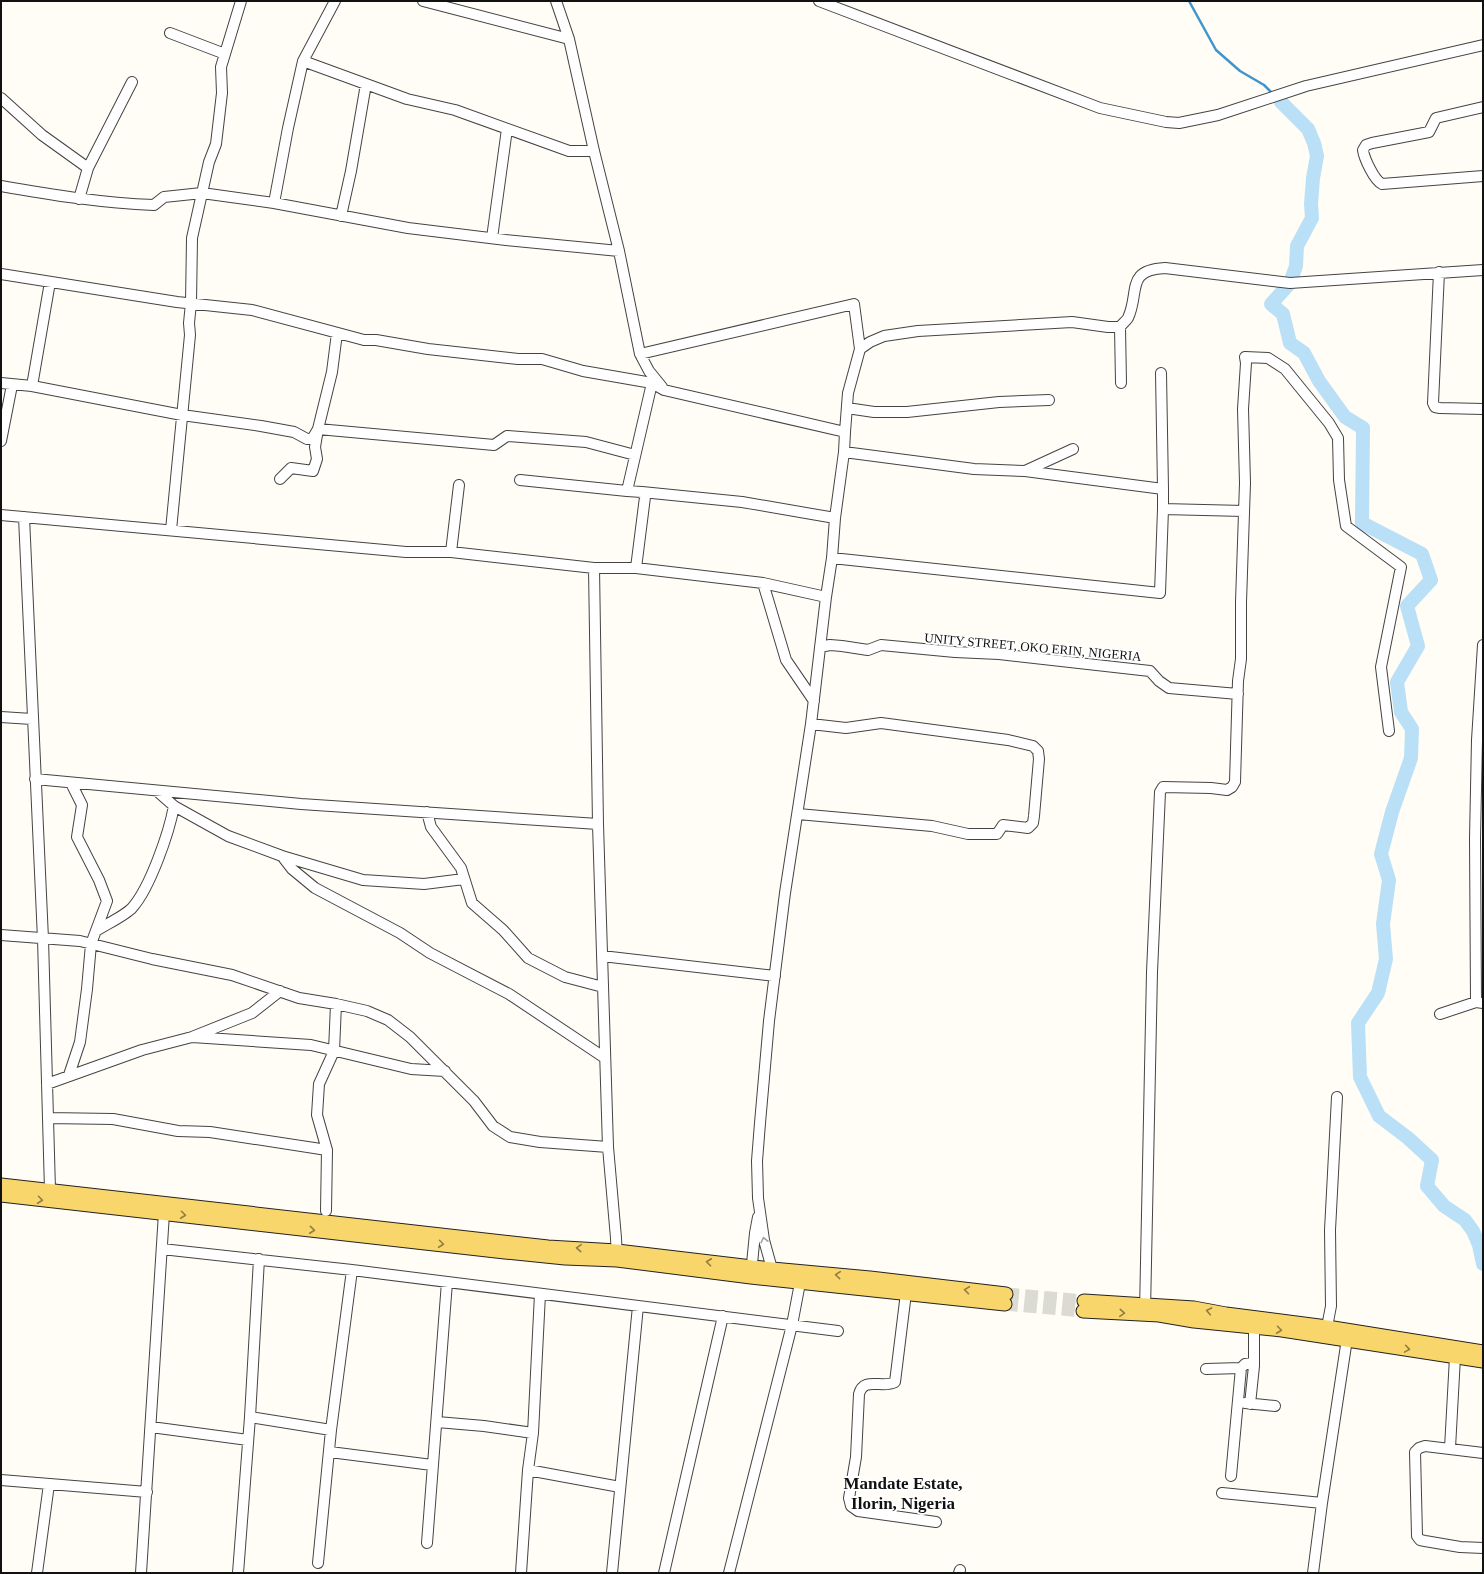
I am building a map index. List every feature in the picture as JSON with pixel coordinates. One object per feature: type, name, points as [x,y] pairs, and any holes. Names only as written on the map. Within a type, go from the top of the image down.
[{"type":"main road","points":[[1,1185],[541,1246],[752,1272],[800,1283],[906,1293],[1005,1299],[870,1278],[772,1269],[752,1272]]},
{"type":"main road","points":[[1,1195],[565,1258],[617,1256]]},
{"type":"main road","points":[[1083,1306],[1145,1310],[1347,1339],[1483,1361]]},
{"type":"main road","points":[[1145,1310],[1194,1308],[1226,1314],[1327,1327],[1483,1352]]},
{"type":"street","points":[[171,530],[190,335],[188,323],[191,303],[192,238],[209,162],[216,144],[222,93],[221,67],[241,1]]},
{"type":"street","points":[[274,203],[288,128],[303,61],[335,1]]},
{"type":"street","points":[[423,1],[569,39]]},
{"type":"street","points":[[556,1],[569,39],[594,151],[619,251],[640,354],[649,372],[664,390]]},
{"type":"street","points":[[819,1],[842,5],[1100,108],[1166,122],[1179,123],[1218,114],[1306,86],[1483,45]]},
{"type":"street","points":[[170,33],[225,54]]},
{"type":"street","points":[[303,61],[407,99],[455,110],[569,151],[594,151]]},
{"type":"street","points":[[79,200],[88,168],[132,82]]},
{"type":"street","points":[[341,216],[366,84]]},
{"type":"street","points":[[1,98],[42,134],[88,168]]},
{"type":"street","points":[[1483,107],[1436,118],[1428,132],[1372,143],[1364,147],[1363,150],[1369,167],[1378,182],[1382,184],[1483,176]]},
{"type":"street","points":[[492,238],[507,129]]},
{"type":"street","points":[[1,186],[79,200],[154,205],[164,197],[202,193],[274,203],[408,228],[619,251]]},
{"type":"street","points":[[1121,382],[1120,327],[1128,318],[1140,275],[1151,269],[1165,268],[1294,283],[1483,270]]},
{"type":"street","points":[[1439,272],[1433,403],[1435,407],[1440,408],[1483,409]]},
{"type":"street","points":[[1,274],[177,302],[252,310],[364,340],[376,340],[428,349],[518,359],[542,359],[583,371],[652,383],[664,390],[845,432]]},
{"type":"street","points":[[32,386],[50,282]]},
{"type":"street","points":[[640,354],[854,304],[860,350],[848,393],[844,452],[835,518],[832,558],[811,724],[785,893],[769,1021],[757,1161],[759,1211],[772,1269]]},
{"type":"street","points":[[860,350],[870,342],[884,336],[918,331],[1072,322],[1108,327],[1120,327]]},
{"type":"street","points":[[280,479],[291,468],[314,471],[318,429],[332,372],[337,333]]},
{"type":"street","points":[[1145,1310],[1151,1092],[1152,972],[1160,792],[1163,787],[1212,788],[1227,790],[1232,787],[1235,782],[1238,681],[1241,659],[1240,602],[1244,511],[1245,357],[1268,358],[1285,369],[1329,423],[1338,438],[1339,480],[1346,526],[1401,567],[1381,667],[1389,731]]},
{"type":"street","points":[[832,558],[1160,593],[1163,509],[1161,373]]},
{"type":"street","points":[[1,383],[32,386],[182,415],[294,432],[307,439],[312,439],[318,429]]},
{"type":"street","points":[[627,491],[652,383]]},
{"type":"street","points":[[1,441],[12,385]]},
{"type":"street","points":[[847,408],[874,412],[907,412],[999,402],[1049,400]]},
{"type":"street","points":[[318,429],[494,445],[507,436],[578,442],[635,455]]},
{"type":"street","points":[[1025,470],[1073,449]]},
{"type":"street","points":[[844,452],[974,469],[1025,470],[1163,489]]},
{"type":"street","points":[[520,480],[742,502],[835,518]]},
{"type":"street","points":[[451,552],[459,485]]},
{"type":"street","points":[[636,568],[645,497],[642,492]]},
{"type":"street","points":[[1163,509],[1244,511]]},
{"type":"street","points":[[1,515],[406,552],[451,552],[594,568],[636,568],[763,583],[826,597]]},
{"type":"street","points":[[24,517],[43,939],[50,1190]]},
{"type":"street","points":[[594,568],[598,824],[605,1058],[608,1147],[617,1256]]},
{"type":"street","points":[[763,583],[786,660],[814,701]]},
{"type":"street","name":"UNITY STREET, OKO ERIN, NIGERIA","points":[[820,647],[836,645],[868,650],[882,645],[1023,657],[1150,671],[1159,681],[1169,688],[1238,694]]},
{"type":"street","points":[[1440,1014],[1480,1003],[1475,838],[1476,755],[1483,645]]},
{"type":"street","points":[[1,717],[32,719]]},
{"type":"street","points":[[798,814],[932,826],[968,834],[997,834],[1003,825],[1028,828],[1032,823],[1034,816],[1039,759],[1038,751],[1033,746],[1008,740],[882,724],[846,728],[811,724]]},
{"type":"street","points":[[35,779],[157,792],[598,824]]},
{"type":"street","points":[[69,1076],[80,1042],[91,944],[107,900],[100,880],[77,837],[82,805],[71,783]]},
{"type":"street","points":[[157,792],[174,806],[228,836],[282,856],[363,880],[424,884],[464,879]]},
{"type":"street","points":[[96,931],[132,908],[144,889],[162,849],[174,806]]},
{"type":"street","points":[[427,812],[431,827],[461,868],[472,903],[503,930],[528,958],[565,977],[603,987]]},
{"type":"street","points":[[282,856],[292,868],[315,888],[400,933],[430,953],[509,994],[605,1058]]},
{"type":"street","points":[[1,935],[91,944],[152,959],[232,975],[299,998],[367,1011],[388,1020],[410,1038],[474,1101],[493,1126],[510,1137],[540,1142],[608,1147]]},
{"type":"street","points":[[602,956],[775,976]]},
{"type":"street","points":[[47,1084],[142,1050],[192,1037],[252,1013],[280,991]]},
{"type":"street","points":[[326,1211],[327,1150],[317,1115],[319,1084],[334,1051],[336,1004]]},
{"type":"street","points":[[192,1037],[311,1045],[411,1069],[445,1071]]},
{"type":"street","points":[[1327,1327],[1331,1306],[1330,1222],[1337,1097]]},
{"type":"street","points":[[48,1118],[113,1119],[178,1131],[210,1132],[327,1150]]},
{"type":"street","points":[[752,1272],[755,1233],[759,1211]]},
{"type":"street","points":[[141,1573],[164,1213]]},
{"type":"street","points":[[162,1248],[352,1270],[838,1331]]},
{"type":"street","points":[[238,1573],[250,1418],[259,1259]]},
{"type":"street","points":[[318,1563],[331,1430],[352,1270]]},
{"type":"street","points":[[427,1543],[447,1282]]},
{"type":"street","points":[[730,1573],[792,1325],[800,1283]]},
{"type":"street","points":[[906,1293],[896,1382],[890,1385],[866,1384],[861,1388],[859,1394],[856,1457],[849,1498],[851,1506],[858,1510],[936,1522]]},
{"type":"street","points":[[521,1573],[528,1470],[533,1433],[540,1294]]},
{"type":"street","points":[[612,1573],[638,1306]]},
{"type":"street","points":[[664,1573],[724,1316]]},
{"type":"street","points":[[1250,1404],[1254,1363],[1254,1326]]},
{"type":"street","points":[[1313,1573],[1347,1339]]},
{"type":"street","points":[[1450,1448],[1455,1357]]},
{"type":"street","points":[[1231,1476],[1239,1402],[1239,1380],[1242,1368],[1245,1364],[1254,1363]]},
{"type":"street","points":[[1206,1369],[1242,1368]]},
{"type":"street","points":[[1239,1402],[1275,1406]]},
{"type":"street","points":[[250,1418],[331,1430]]},
{"type":"street","points":[[437,1422],[533,1433]]},
{"type":"street","points":[[151,1427],[248,1440]]},
{"type":"street","points":[[1483,1453],[1425,1446],[1419,1448],[1415,1452],[1417,1536],[1420,1540],[1425,1541],[1454,1546],[1483,1548]]},
{"type":"street","points":[[330,1452],[432,1465]]},
{"type":"street","points":[[528,1470],[620,1487]]},
{"type":"street","points":[[1,1480],[146,1492]]},
{"type":"street","points":[[37,1573],[49,1484]]},
{"type":"street","points":[[1222,1493],[1322,1503]]},
{"type":"waterway","points":[[1189,1],[1216,50],[1240,71],[1264,85],[1271,92]]},
{"type":"waterway","points":[[1281,102],[1308,129],[1314,143],[1317,156],[1313,178],[1311,204],[1312,218],[1297,246],[1296,266],[1290,283],[1271,304],[1283,314],[1290,343],[1304,353],[1319,381],[1345,417],[1363,428],[1362,523],[1422,554],[1431,580],[1407,606],[1418,646],[1397,682],[1401,712],[1412,729],[1411,758],[1392,812],[1381,854],[1389,880],[1383,924],[1386,959],[1378,993],[1358,1023],[1360,1077],[1379,1116],[1408,1138],[1432,1160],[1427,1186],[1444,1206],[1465,1220],[1473,1231],[1479,1245],[1483,1264]]},
{"type":"tunnel","points":[[1006,1294],[1084,1301]]},
{"type":"tunnel","points":[[1005,1304],[1083,1311]]},
{"type":"district","name":"Mandate Estate, Ilorin, Nigeria","points":[[903,1493]]}]
